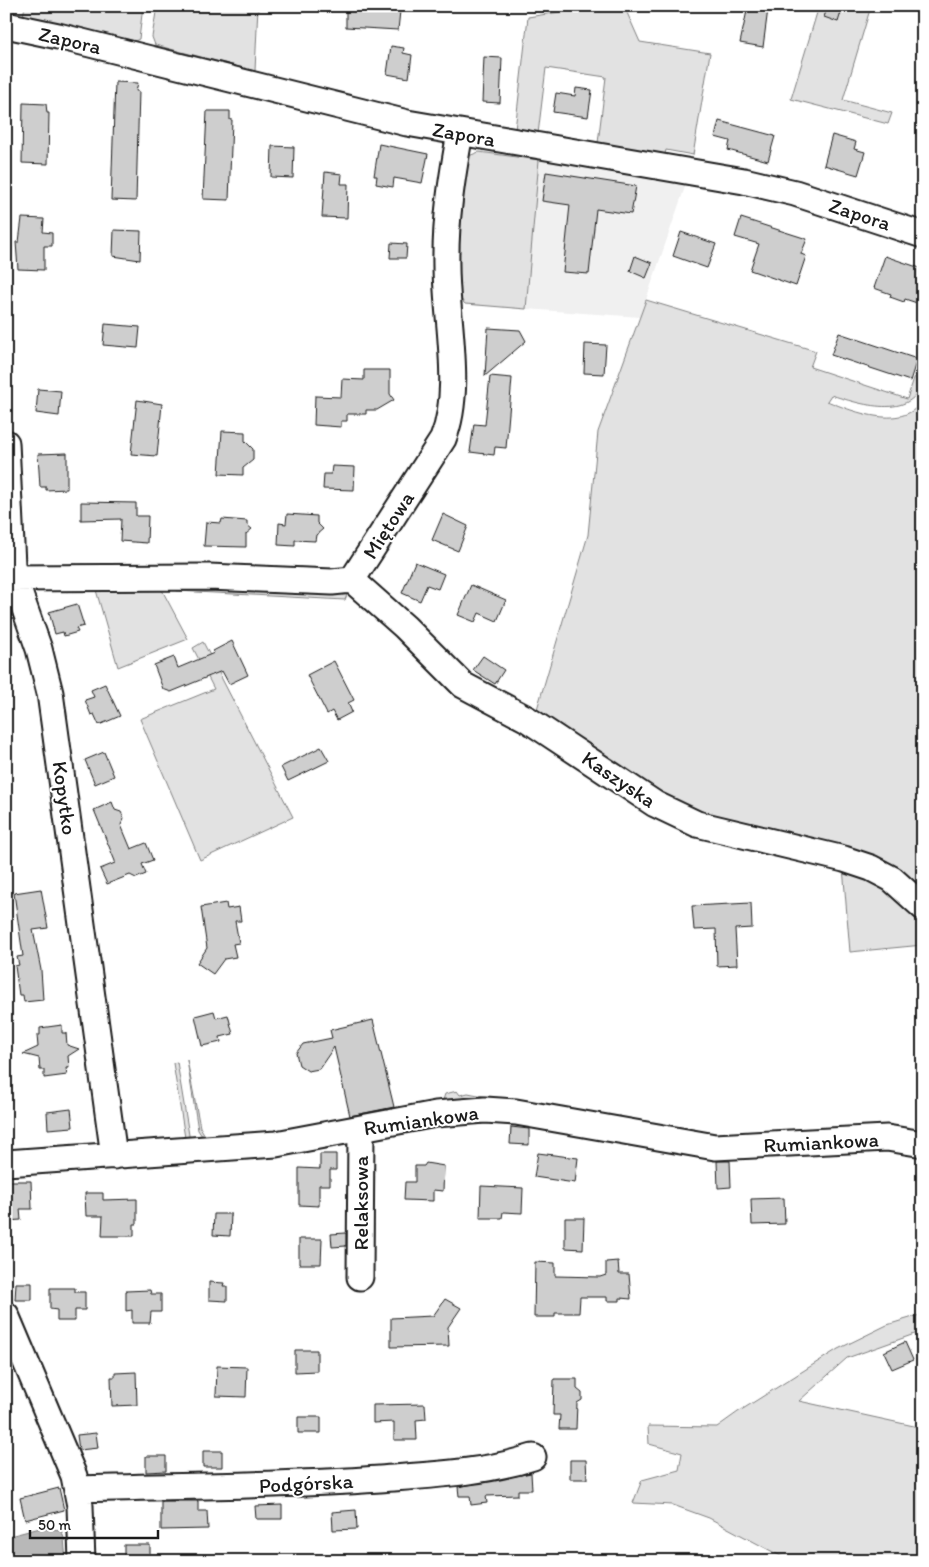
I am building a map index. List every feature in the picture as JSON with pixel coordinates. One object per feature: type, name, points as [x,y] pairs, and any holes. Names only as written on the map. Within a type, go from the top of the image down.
[{"type":"street","name":"Zapora","points":[[6,25],[58,36],[407,123],[744,181],[795,193],[923,235]]},
{"type":"street","name":"Miętowa","points":[[10,578],[208,577],[332,582],[352,580],[443,440],[452,414],[453,385],[447,308],[446,231],[451,180],[460,133]]},
{"type":"street","name":"Kopytko","points":[[6,443],[10,578],[39,649],[50,693],[114,1156]]},
{"type":"street","name":"Kaszyska","points":[[352,580],[405,627],[463,685],[527,719],[666,810],[696,824],[844,859],[871,868],[892,879],[923,906]]},
{"type":"street","name":"Rumiankowa","points":[[6,1164],[276,1144],[436,1114],[485,1110],[516,1112],[715,1147],[887,1138],[923,1144]]},
{"type":"street","name":"Relaksowa","points":[[360,1129],[360,1277]]},
{"type":"street","points":[[6,1315],[74,1476],[78,1490],[82,1561]]},
{"type":"street","name":"Podgórska","points":[[78,1490],[274,1485],[430,1475],[509,1465],[533,1457]]},
{"type":"shaded area","points":[[25,6],[143,6],[139,39],[135,41],[23,16]]},
{"type":"shaded area","points":[[157,6],[258,6],[255,71],[155,45],[152,37]]},
{"type":"shaded area","points":[[597,6],[624,6],[640,42],[710,53],[693,155],[666,150],[665,154],[598,143],[606,77],[546,68],[538,134],[515,130],[528,17]]},
{"type":"shaded area","points":[[819,6],[871,6],[843,100],[892,113],[888,124],[791,99]]},
{"type":"shaded area","points":[[479,152],[539,160],[526,309],[465,304],[458,296],[459,226],[466,157]]},
{"type":"shaded area","points":[[539,160],[686,184],[640,317],[526,309]]},
{"type":"shaded area","points":[[646,300],[816,351],[810,367],[907,399],[923,352],[923,379],[918,393],[908,401],[897,406],[869,405],[831,395],[827,401],[864,414],[892,417],[904,415],[915,409],[923,399],[923,901],[893,876],[703,821],[468,683],[459,664],[484,686],[535,716],[588,535],[598,432]]},
{"type":"shaded area","points":[[178,584],[348,592],[345,600],[177,591]]},
{"type":"shaded area","points":[[96,590],[162,590],[188,639],[118,667]]},
{"type":"shaded area","points":[[203,642],[293,817],[200,860],[140,719],[214,689],[193,648]]},
{"type":"shaded area","points":[[843,867],[876,876],[923,912],[923,945],[850,952]]},
{"type":"shaded area","points":[[187,1060],[200,1127],[206,1137],[358,1123],[443,1100],[445,1094],[457,1091],[460,1095],[468,1093],[571,1113],[369,1123],[204,1139],[198,1130]]},
{"type":"shaded area","points":[[177,1062],[189,1140],[185,1138],[173,1063]]},
{"type":"shaded area","points":[[923,1314],[923,1331],[847,1358],[799,1401],[923,1428],[923,1561],[790,1561],[709,1518],[673,1505],[633,1503],[642,1480],[679,1470],[682,1453],[649,1444],[648,1426],[717,1427],[838,1349],[887,1325]]},
{"type":"shaded area","points":[[40,1528],[61,1530],[64,1538],[66,1561],[6,1561],[6,1537]]},
{"type":"building","points":[[748,6],[766,6],[765,9],[768,9],[763,47],[740,43]]},
{"type":"building","points":[[828,6],[843,6],[838,22],[824,17]]},
{"type":"building","points":[[359,8],[400,11],[398,30],[346,27],[346,11],[359,11]]},
{"type":"building","points":[[391,46],[404,48],[403,53],[412,55],[409,78],[387,74]]},
{"type":"building","points":[[484,57],[502,58],[500,103],[482,102]]},
{"type":"building","points":[[115,82],[138,83],[136,91],[139,91],[136,201],[111,200]]},
{"type":"building","points":[[576,88],[592,90],[588,117],[553,112],[556,93],[575,96]]},
{"type":"building","points":[[23,103],[46,104],[47,113],[49,113],[48,164],[22,163]]},
{"type":"building","points":[[207,111],[230,111],[230,120],[232,120],[229,200],[203,199]]},
{"type":"building","points":[[719,121],[775,136],[768,161],[728,150],[730,141],[715,137]]},
{"type":"building","points":[[832,135],[856,142],[854,149],[865,152],[858,175],[824,165]]},
{"type":"building","points":[[379,144],[428,154],[422,183],[394,178],[393,187],[376,184],[377,176],[374,176]]},
{"type":"building","points":[[272,146],[294,147],[293,178],[271,177]]},
{"type":"building","points":[[325,172],[342,174],[341,184],[348,184],[347,218],[322,217]]},
{"type":"building","points":[[546,172],[636,186],[631,214],[596,209],[589,274],[563,272],[570,205],[542,201]]},
{"type":"building","points":[[22,218],[44,219],[43,232],[52,233],[52,246],[44,246],[44,270],[18,269],[16,242],[19,242]]},
{"type":"building","points":[[741,218],[807,239],[801,254],[806,256],[796,286],[750,270],[759,244],[735,237]]},
{"type":"building","points":[[114,230],[141,231],[140,260],[113,256]]},
{"type":"building","points":[[681,232],[716,244],[707,268],[673,256]]},
{"type":"building","points":[[391,243],[407,244],[406,258],[390,258]]},
{"type":"building","points":[[635,256],[652,263],[646,278],[630,271]]},
{"type":"building","points":[[885,256],[923,269],[923,305],[905,299],[904,302],[890,297],[891,294],[874,288]]},
{"type":"building","points":[[105,324],[140,327],[138,348],[103,345]]},
{"type":"building","points":[[488,328],[520,330],[526,341],[485,376]]},
{"type":"building","points":[[839,333],[917,359],[910,381],[831,355]]},
{"type":"building","points":[[585,344],[606,345],[604,374],[584,373]]},
{"type":"building","points":[[364,370],[390,370],[390,394],[394,400],[377,410],[366,410],[366,414],[347,414],[347,421],[341,421],[341,427],[314,425],[315,396],[341,397],[342,379],[364,380]]},
{"type":"building","points":[[490,376],[512,378],[506,448],[495,447],[494,455],[470,452],[474,424],[485,425]]},
{"type":"building","points":[[38,389],[61,391],[59,416],[36,413]]},
{"type":"building","points":[[137,400],[162,404],[157,456],[131,454]]},
{"type":"building","points":[[222,431],[245,432],[245,441],[253,449],[253,460],[243,468],[243,475],[219,474]]},
{"type":"building","points":[[67,453],[67,489],[46,490],[46,487],[40,487],[38,454]]},
{"type":"building","points":[[332,466],[355,467],[354,490],[323,489],[324,474],[331,474]]},
{"type":"building","points":[[81,502],[136,503],[136,516],[148,516],[147,543],[120,541],[121,519],[81,520]]},
{"type":"building","points":[[287,514],[317,516],[317,523],[323,529],[316,535],[315,541],[295,540],[295,546],[278,545],[279,523],[286,524]]},
{"type":"building","points":[[443,514],[468,526],[458,551],[432,540]]},
{"type":"building","points":[[222,519],[247,521],[247,525],[252,529],[246,534],[246,547],[204,546],[206,522],[221,523]]},
{"type":"building","points":[[415,562],[444,574],[438,589],[427,585],[420,601],[402,593]]},
{"type":"building","points":[[471,585],[506,600],[497,621],[479,613],[475,622],[458,615]]},
{"type":"building","points":[[77,604],[84,626],[76,628],[78,632],[64,636],[63,632],[55,634],[49,612]]},
{"type":"building","points":[[232,641],[248,675],[229,684],[222,671],[171,692],[163,689],[154,665],[174,657],[178,668],[214,653],[213,651]]},
{"type":"building","points":[[483,656],[504,670],[495,684],[473,670]]},
{"type":"building","points":[[334,661],[354,700],[348,703],[352,712],[337,720],[332,711],[327,714],[307,675]]},
{"type":"building","points":[[105,684],[120,716],[99,725],[94,714],[91,715],[85,700],[94,697],[91,690]]},
{"type":"building","points":[[321,747],[329,761],[288,781],[281,767]]},
{"type":"building","points":[[104,752],[114,776],[95,784],[85,760]]},
{"type":"building","points":[[112,802],[115,810],[121,812],[124,818],[121,825],[131,849],[146,843],[153,860],[142,864],[146,874],[136,878],[130,875],[107,884],[100,869],[115,863],[115,861],[94,810]]},
{"type":"building","points":[[41,889],[48,928],[33,930],[41,970],[43,1000],[24,1002],[23,995],[19,995],[15,966],[19,965],[17,957],[23,956],[14,893]]},
{"type":"building","points":[[226,903],[227,909],[239,907],[241,921],[235,921],[239,943],[233,944],[236,957],[224,959],[213,974],[197,963],[207,948],[201,907]]},
{"type":"building","points":[[751,903],[752,928],[735,929],[737,965],[717,966],[716,929],[694,930],[692,906]]},
{"type":"building","points":[[214,1011],[216,1018],[228,1015],[233,1034],[220,1037],[221,1042],[202,1046],[195,1016]]},
{"type":"building","points":[[373,1020],[394,1107],[350,1116],[334,1047],[319,1069],[308,1071],[299,1065],[296,1053],[303,1044],[332,1038],[330,1030]]},
{"type":"building","points":[[62,1025],[62,1033],[66,1033],[67,1045],[79,1049],[68,1056],[69,1068],[66,1068],[67,1075],[44,1078],[44,1070],[40,1070],[39,1058],[23,1054],[38,1047],[37,1035],[40,1035],[40,1028]]},
{"type":"building","points":[[71,1109],[73,1127],[48,1129],[47,1112]]},
{"type":"building","points":[[511,1127],[529,1129],[529,1145],[510,1144]]},
{"type":"building","points":[[538,1153],[578,1158],[575,1183],[534,1177]]},
{"type":"building","points":[[320,1154],[336,1154],[336,1170],[330,1170],[330,1185],[319,1185],[319,1206],[299,1205],[299,1168],[320,1169]]},
{"type":"building","points":[[717,1161],[730,1161],[731,1187],[718,1188]]},
{"type":"building","points":[[426,1163],[444,1166],[443,1191],[433,1190],[433,1201],[404,1200],[405,1182],[415,1182],[415,1166],[424,1166]]},
{"type":"building","points":[[6,1181],[31,1181],[32,1209],[20,1209],[21,1220],[6,1221]]},
{"type":"building","points":[[481,1186],[523,1188],[522,1213],[503,1212],[502,1218],[480,1218]]},
{"type":"building","points":[[85,1193],[103,1193],[103,1200],[137,1199],[137,1224],[134,1224],[134,1236],[102,1236],[103,1216],[86,1216]]},
{"type":"building","points":[[784,1198],[785,1224],[752,1225],[751,1199]]},
{"type":"building","points":[[214,1214],[231,1214],[230,1236],[213,1235]]},
{"type":"building","points":[[565,1218],[584,1218],[583,1249],[565,1248]]},
{"type":"building","points":[[346,1233],[346,1246],[332,1247],[331,1234]]},
{"type":"building","points":[[299,1239],[322,1239],[321,1264],[299,1264]]},
{"type":"building","points":[[618,1261],[619,1274],[629,1274],[631,1299],[620,1298],[620,1301],[607,1301],[607,1297],[580,1297],[579,1313],[555,1313],[555,1317],[534,1317],[535,1262],[555,1263],[555,1276],[600,1277],[606,1275],[606,1262]]},
{"type":"building","points":[[209,1282],[224,1283],[223,1286],[227,1286],[227,1301],[209,1300]]},
{"type":"building","points":[[16,1283],[32,1283],[32,1300],[15,1300]]},
{"type":"building","points":[[50,1288],[75,1288],[75,1292],[85,1292],[85,1310],[75,1310],[75,1321],[57,1321],[57,1310],[50,1309]]},
{"type":"building","points":[[150,1290],[151,1294],[161,1294],[161,1312],[151,1312],[150,1323],[132,1323],[132,1310],[126,1311],[126,1291]]},
{"type":"building","points":[[445,1299],[461,1308],[448,1327],[449,1346],[391,1347],[391,1318],[433,1316]]},
{"type":"building","points":[[905,1342],[913,1360],[892,1369],[884,1352]]},
{"type":"building","points":[[295,1350],[317,1350],[317,1371],[295,1372]]},
{"type":"building","points":[[217,1366],[247,1367],[246,1397],[216,1396]]},
{"type":"building","points":[[136,1372],[137,1405],[112,1406],[111,1377],[115,1377],[115,1373]]},
{"type":"building","points":[[554,1379],[577,1379],[577,1389],[582,1393],[582,1400],[577,1403],[576,1429],[559,1429],[560,1415],[553,1415]]},
{"type":"building","points":[[425,1404],[426,1419],[416,1420],[417,1440],[394,1440],[394,1422],[373,1423],[373,1405]]},
{"type":"building","points":[[298,1417],[321,1417],[321,1433],[298,1433]]},
{"type":"building","points":[[96,1433],[98,1448],[79,1450],[77,1435]]},
{"type":"building","points":[[203,1451],[222,1451],[222,1467],[203,1467]]},
{"type":"building","points":[[146,1456],[166,1456],[166,1471],[146,1472]]},
{"type":"building","points":[[570,1460],[586,1460],[587,1479],[570,1479]]},
{"type":"building","points":[[531,1473],[532,1490],[518,1490],[518,1495],[486,1496],[487,1503],[471,1505],[470,1496],[459,1496],[458,1487]]},
{"type":"building","points":[[59,1488],[64,1510],[25,1520],[20,1498]]},
{"type":"building","points":[[161,1501],[198,1501],[198,1511],[207,1511],[208,1529],[161,1530]]},
{"type":"building","points":[[282,1505],[282,1519],[256,1519],[255,1506]]},
{"type":"building","points":[[356,1510],[357,1529],[333,1530],[332,1512]]},
{"type":"building","points":[[124,1545],[150,1545],[150,1561],[124,1561]]}]
